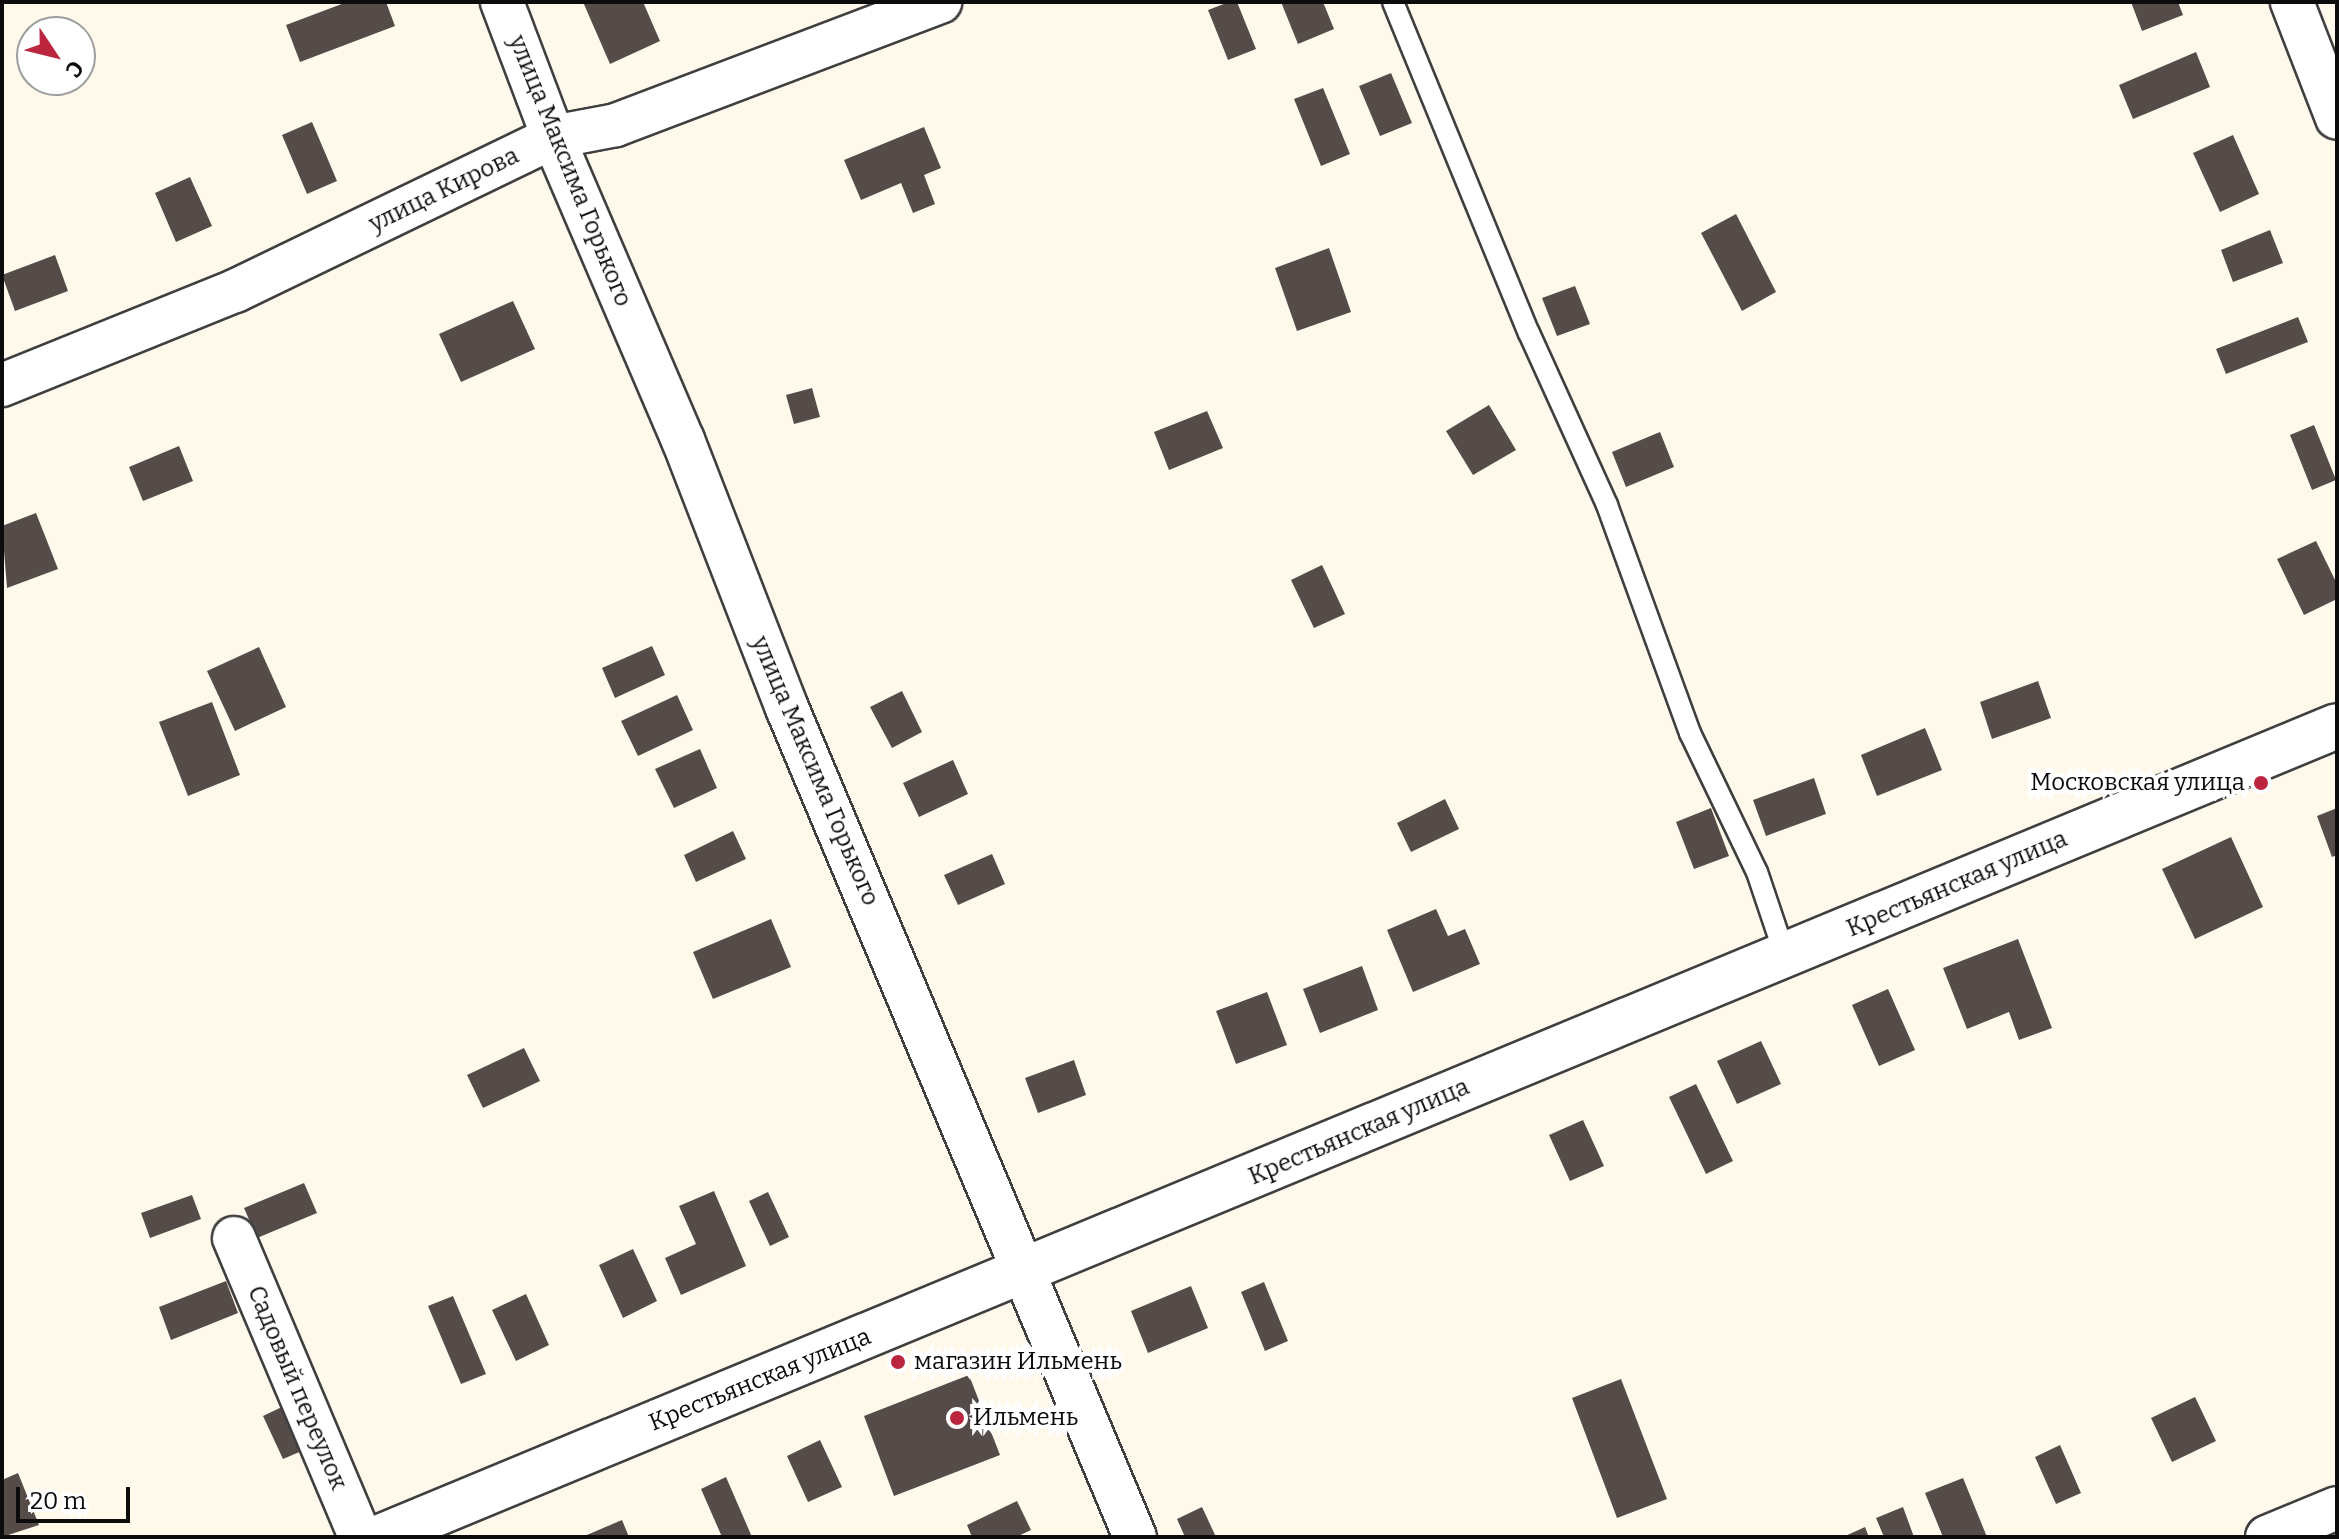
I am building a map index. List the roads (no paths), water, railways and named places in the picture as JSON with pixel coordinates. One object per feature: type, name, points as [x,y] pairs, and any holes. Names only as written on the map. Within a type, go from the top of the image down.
[{"type":"street","name":"улица Максима Горького","points":[[502,2],[553,137],[1135,1537]]},
{"type":"street","name":"улица Кирова","points":[[2,385],[235,291],[553,137],[616,125],[940,2]]},
{"type":"street","points":[[2292,2],[2337,118]]},
{"type":"street","name":"Крестьянская улица","points":[[380,1537],[2337,726]]},
{"type":"street","name":"Садовый переулок","points":[[234,1238],[360,1537]]},
{"type":"street","points":[[2267,1537],[2337,1508]]},
{"type":"lane","points":[[1393,2],[1529,333],[1607,505],[1690,733],[1757,872],[1785,955]]},
{"type":"place","name":"Московская улица","points":[[2261,783]]},
{"type":"place","name":"магазин Ильмень","points":[[898,1362]]},
{"type":"place","name":"Ильмень","points":[[957,1418]]}]
